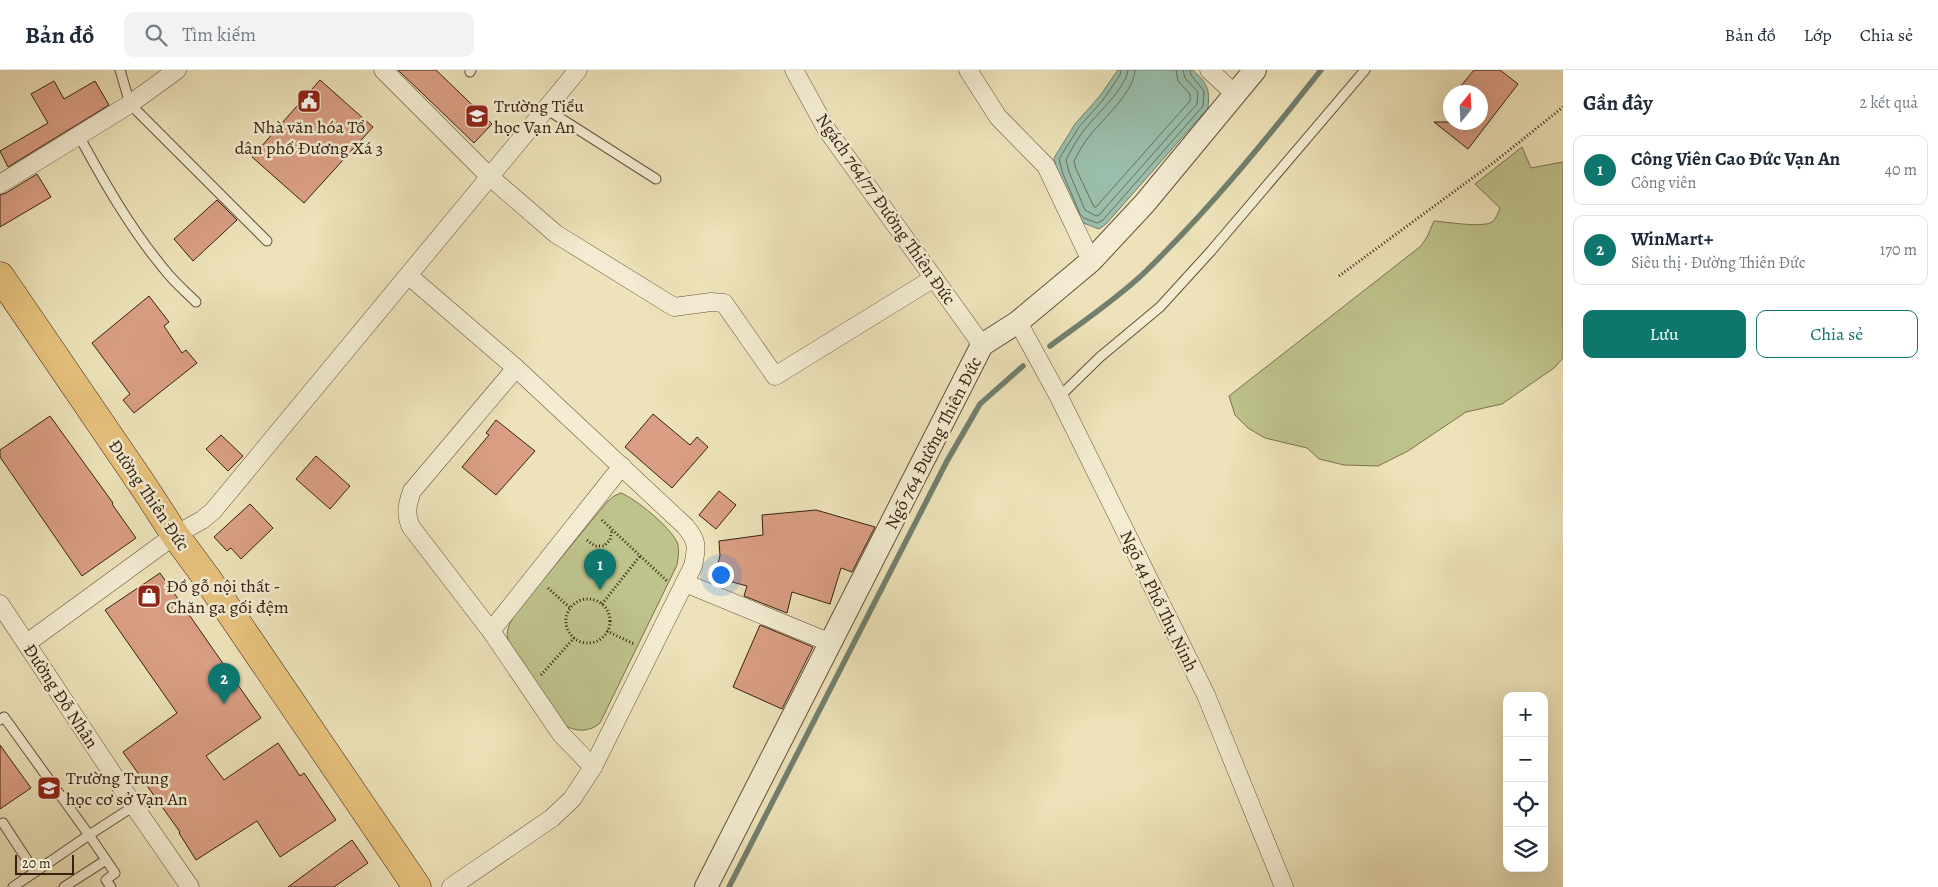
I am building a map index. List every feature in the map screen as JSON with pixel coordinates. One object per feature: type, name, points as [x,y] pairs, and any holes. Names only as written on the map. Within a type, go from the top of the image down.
[{"type":"main road","name":"Đường Thiên Đức","points":[[0,276],[417,887]]},
{"type":"street","points":[[0,184],[130,104],[177,70]]},
{"type":"street","points":[[383,70],[490,177],[556,234],[674,307],[711,302],[724,303],[775,376],[934,278]]},
{"type":"street","points":[[27,643],[175,535],[202,520],[224,500],[578,70]]},
{"type":"street","name":"Ngách 764/77 Đường Thiên Đức","points":[[794,70],[827,130],[982,345]]},
{"type":"street","points":[[968,70],[998,117],[1046,166],[1091,261]]},
{"type":"street","points":[[1209,70],[1236,94]]},
{"type":"street","name":"Ngõ 764 Đường Thiên Đức","points":[[706,887],[982,345],[1018,322],[1091,261],[1145,203],[1256,70]]},
{"type":"street","points":[[409,276],[516,368],[686,526],[695,537],[697,550],[693,566],[676,582],[593,767],[572,799],[552,818],[451,887]]},
{"type":"street","name":"Ngõ 44 Phố Thụ Ninh","points":[[1018,322],[1059,397],[1206,696],[1284,887]]},
{"type":"street","points":[[516,368],[412,491],[407,505],[407,517],[411,527],[491,631],[561,734],[593,767]]},
{"type":"street","points":[[491,631],[622,466]]},
{"type":"street","points":[[676,582],[830,643]]},
{"type":"street","name":"Đường Đỗ Nhân","points":[[0,604],[190,887]]},
{"type":"lane","points":[[120,70],[130,104],[267,241]]},
{"type":"lane","points":[[1059,397],[1100,357],[1160,307],[1211,251],[1365,70]]},
{"type":"lane","points":[[546,109],[656,179]]},
{"type":"lane","points":[[79,136],[107,189],[138,237],[165,271],[196,302]]},
{"type":"lane","points":[[0,720],[4,717],[115,873],[106,880],[110,887]]},
{"type":"lane","points":[[13,887],[134,806]]},
{"type":"lane","points":[[4,823],[35,872]]},
{"type":"lane","points":[[64,887],[106,860]]},
{"type":"path","points":[[1339,276],[1497,160],[1563,107]]},
{"type":"path","points":[[598,516],[640,556],[676,582]]},
{"type":"path","points":[[586,538],[591,544],[604,546],[610,540],[612,530]]},
{"type":"path","points":[[602,604],[640,556]]},
{"type":"path","points":[[543,584],[570,608]]},
{"type":"path","points":[[585,599],[593,599],[602,604],[609,613],[610,620],[607,631],[601,639],[588,643],[574,638],[566,626],[566,619],[570,608],[578,601],[585,599]]},
{"type":"path","points":[[607,631],[636,645]]},
{"type":"path","points":[[536,679],[574,638]]},
{"type":"green space","points":[[1522,147],[1531,168],[1563,162],[1563,358],[1554,368],[1502,404],[1466,412],[1408,451],[1378,466],[1344,465],[1319,459],[1307,448],[1265,438],[1248,428],[1235,415],[1229,396],[1421,246],[1434,221],[1473,225],[1492,222],[1500,208],[1475,184]]},
{"type":"green space","points":[[621,493],[652,514],[673,536],[678,548],[677,565],[600,723],[588,729],[575,729],[566,726],[514,652],[507,633],[514,615],[607,502]]},
{"type":"water","points":[[1118,70],[1193,70],[1202,79],[1208,90],[1208,108],[1106,224],[1099,229],[1081,222],[1058,176],[1054,158],[1075,124],[1099,97]]},
{"type":"building","points":[[398,70],[436,70],[492,124],[474,143]]},
{"type":"building","points":[[1474,70],[1500,70],[1518,84],[1488,123],[1488,85],[1462,85]]},
{"type":"building","points":[[320,80],[373,127],[304,203],[252,157]]},
{"type":"building","points":[[54,81],[64,99],[95,81],[109,105],[8,167],[0,151],[48,123],[31,94]]},
{"type":"building","points":[[1434,122],[1443,122],[1443,129]]},
{"type":"building","points":[[1444,130],[1483,130],[1468,149]]},
{"type":"building","points":[[37,174],[51,197],[0,227],[0,195]]},
{"type":"building","points":[[217,200],[237,220],[193,261],[174,239]]},
{"type":"building","points":[[149,296],[169,322],[164,326],[182,353],[186,350],[197,363],[134,413],[123,400],[130,394],[92,343]]},
{"type":"building","points":[[653,414],[690,445],[697,437],[708,447],[672,488],[625,447]]},
{"type":"building","points":[[50,416],[136,538],[82,576],[0,457],[0,450]]},
{"type":"building","points":[[496,420],[535,451],[496,495],[462,467],[489,435],[486,433]]},
{"type":"building","points":[[221,435],[243,456],[228,471],[206,449]]},
{"type":"building","points":[[316,456],[350,486],[330,509],[296,479]]},
{"type":"building","points":[[719,491],[736,505],[716,529],[699,515]]},
{"type":"building","points":[[250,504],[273,528],[241,559],[231,548],[227,551],[214,537]]},
{"type":"building","points":[[816,510],[875,527],[852,572],[841,568],[830,604],[792,592],[787,613],[744,596],[747,586],[714,577],[720,556],[719,541],[763,535],[762,515]]},
{"type":"building","points":[[160,573],[261,718],[206,756],[224,780],[278,743],[300,776],[304,773],[336,820],[280,857],[257,821],[196,860],[180,832],[123,752],[177,713],[105,610]]},
{"type":"building","points":[[760,625],[813,647],[782,709],[733,687]]},
{"type":"building","points":[[0,745],[31,788],[0,809]]},
{"type":"building","points":[[352,840],[368,863],[334,887],[288,887]]},
{"type":"waterway","points":[[1050,346],[1121,293],[1167,250],[1235,175],[1321,70]]},
{"type":"waterway","points":[[729,887],[947,461],[980,404],[1023,366]]},
{"type":"place","name":"Nhà văn hóa Tổ dân phố Đương Xá 3","points":[[309,101]]},
{"type":"place","name":"Trường Tiểu học Vạn An","points":[[477,116]]},
{"type":"place","name":"Công Viên Cao Đức Vạn An","points":[[600,590]]},
{"type":"place","name":"Đồ gỗ nội thất - Chăn ga gối đệm","points":[[149,596]]},
{"type":"place","name":"WinMart+","points":[[224,704]]},
{"type":"place","name":"Trường Trung học cơ sở Vạn An","points":[[49,788]]}]
